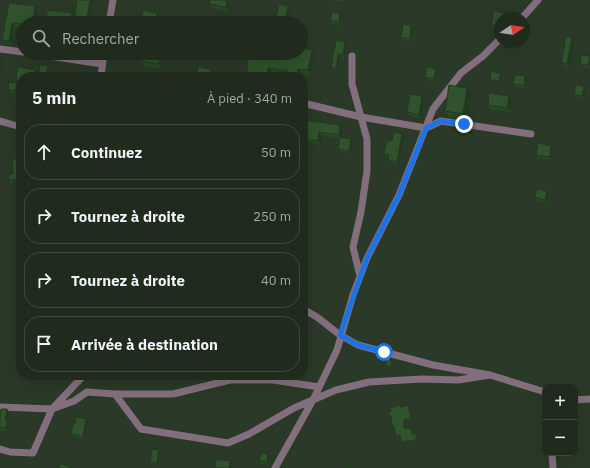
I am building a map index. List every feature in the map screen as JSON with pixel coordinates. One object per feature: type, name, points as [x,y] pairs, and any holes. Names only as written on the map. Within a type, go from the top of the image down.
[{"type":"street","points":[[110,16],[113,0]]},
{"type":"street","points":[[527,12],[538,0]]},
{"type":"street","points":[[275,468],[313,400],[337,350],[340,335],[367,258],[399,195],[433,109],[461,73],[483,56],[494,45]]},
{"type":"street","points":[[0,48],[16,51]]},
{"type":"street","points":[[352,56],[352,84],[367,139],[367,171],[361,212],[353,247],[360,276]]},
{"type":"street","points":[[76,60],[102,64]]},
{"type":"street","points":[[101,72],[103,60]]},
{"type":"street","points":[[308,104],[361,117],[426,128],[441,121],[531,134]]},
{"type":"street","points":[[0,121],[16,126]]},
{"type":"street","points":[[308,312],[340,335],[358,345],[433,365],[490,375],[542,391]]},
{"type":"street","points":[[115,394],[141,429],[228,443],[249,434],[294,408],[336,390],[369,382],[422,379],[458,380],[490,375]]},
{"type":"street","points":[[0,449],[10,452],[33,453],[52,409],[79,380]]},
{"type":"street","points":[[0,407],[52,409],[74,401],[87,392],[115,394],[173,394],[230,380],[273,380],[319,387]]},
{"type":"street","points":[[578,400],[590,399]]},
{"type":"street","points":[[552,456],[553,468]]},
{"type":"building","points":[[77,0],[90,0],[87,16],[75,16]]},
{"type":"building","points":[[210,0],[227,1],[226,7],[209,4]]},
{"type":"building","points":[[9,3],[35,6],[34,16],[16,16],[16,23],[12,23],[9,41],[2,40]]},
{"type":"building","points":[[279,4],[288,6],[286,16],[276,16]]},
{"type":"building","points":[[47,10],[72,13],[72,16],[47,16]]},
{"type":"building","points":[[143,10],[157,13],[156,16],[142,16]]},
{"type":"building","points":[[494,11],[500,12],[494,12],[494,25],[491,25]]},
{"type":"building","points":[[332,12],[340,13],[339,22],[330,21]]},
{"type":"building","points":[[403,24],[411,25],[410,38],[401,38]]},
{"type":"building","points":[[566,36],[572,37],[567,64],[561,63]]},
{"type":"building","points":[[336,40],[345,42],[343,55],[338,54],[336,68],[331,67]]},
{"type":"building","points":[[308,49],[312,50],[308,70],[298,69],[297,72],[287,72],[268,68],[268,72],[247,72],[248,60],[308,60]]},
{"type":"building","points":[[581,55],[590,56],[588,65],[580,64]]},
{"type":"building","points":[[141,60],[160,60],[159,64]]},
{"type":"building","points":[[40,65],[48,66],[46,72],[39,72]]},
{"type":"building","points":[[18,67],[35,70],[35,72],[17,72]]},
{"type":"building","points":[[198,67],[211,69],[210,72],[197,72]]},
{"type":"building","points":[[427,67],[436,69],[434,79],[425,77]]},
{"type":"building","points":[[491,71],[501,74],[499,81],[490,80]]},
{"type":"building","points":[[515,75],[525,76],[524,85],[513,84]]},
{"type":"building","points":[[9,82],[16,83],[15,91],[8,90]]},
{"type":"building","points":[[449,85],[467,88],[463,114],[445,111]]},
{"type":"building","points":[[576,85],[584,86],[582,96],[574,95]]},
{"type":"building","points":[[489,93],[509,96],[507,108],[488,105]]},
{"type":"building","points":[[410,94],[422,96],[419,115],[407,112]]},
{"type":"building","points":[[308,121],[340,125],[339,135],[319,132],[318,141],[308,139]]},
{"type":"building","points":[[393,132],[402,134],[397,162],[388,160],[389,155],[384,154],[387,141],[392,141]]},
{"type":"building","points":[[340,137],[351,139],[349,151],[338,149]]},
{"type":"building","points":[[538,143],[551,146],[550,157],[536,155]]},
{"type":"building","points":[[12,159],[16,159],[16,183],[15,179],[9,180],[8,175],[13,174]]},
{"type":"building","points":[[537,189],[547,191],[545,200],[535,197]]},
{"type":"building","points":[[391,358],[392,366],[386,366],[386,359]]},
{"type":"building","points":[[400,405],[400,407],[408,405],[411,418],[404,420],[404,428],[411,428],[412,434],[416,433],[416,440],[401,442],[400,435],[396,436],[394,426],[392,426],[391,416],[389,416],[388,412],[391,411],[390,408]]},
{"type":"building","points":[[1,409],[7,409],[5,420],[7,420],[6,428],[0,427]]},
{"type":"building","points":[[76,417],[86,419],[83,436],[71,434]]},
{"type":"building","points":[[152,449],[159,450],[157,463],[150,462]]},
{"type":"building","points":[[261,453],[268,454],[267,462],[259,461]]},
{"type":"building","points":[[216,459],[230,461],[229,468],[215,468]]},
{"type":"building","points":[[60,464],[69,466],[69,468],[59,468]]},
{"type":"building","points":[[347,466],[358,468],[347,468]]},
{"type":"route","points":[[384,352],[358,345],[340,335],[353,296],[367,258],[399,195],[426,128],[441,121],[464,124]]}]
